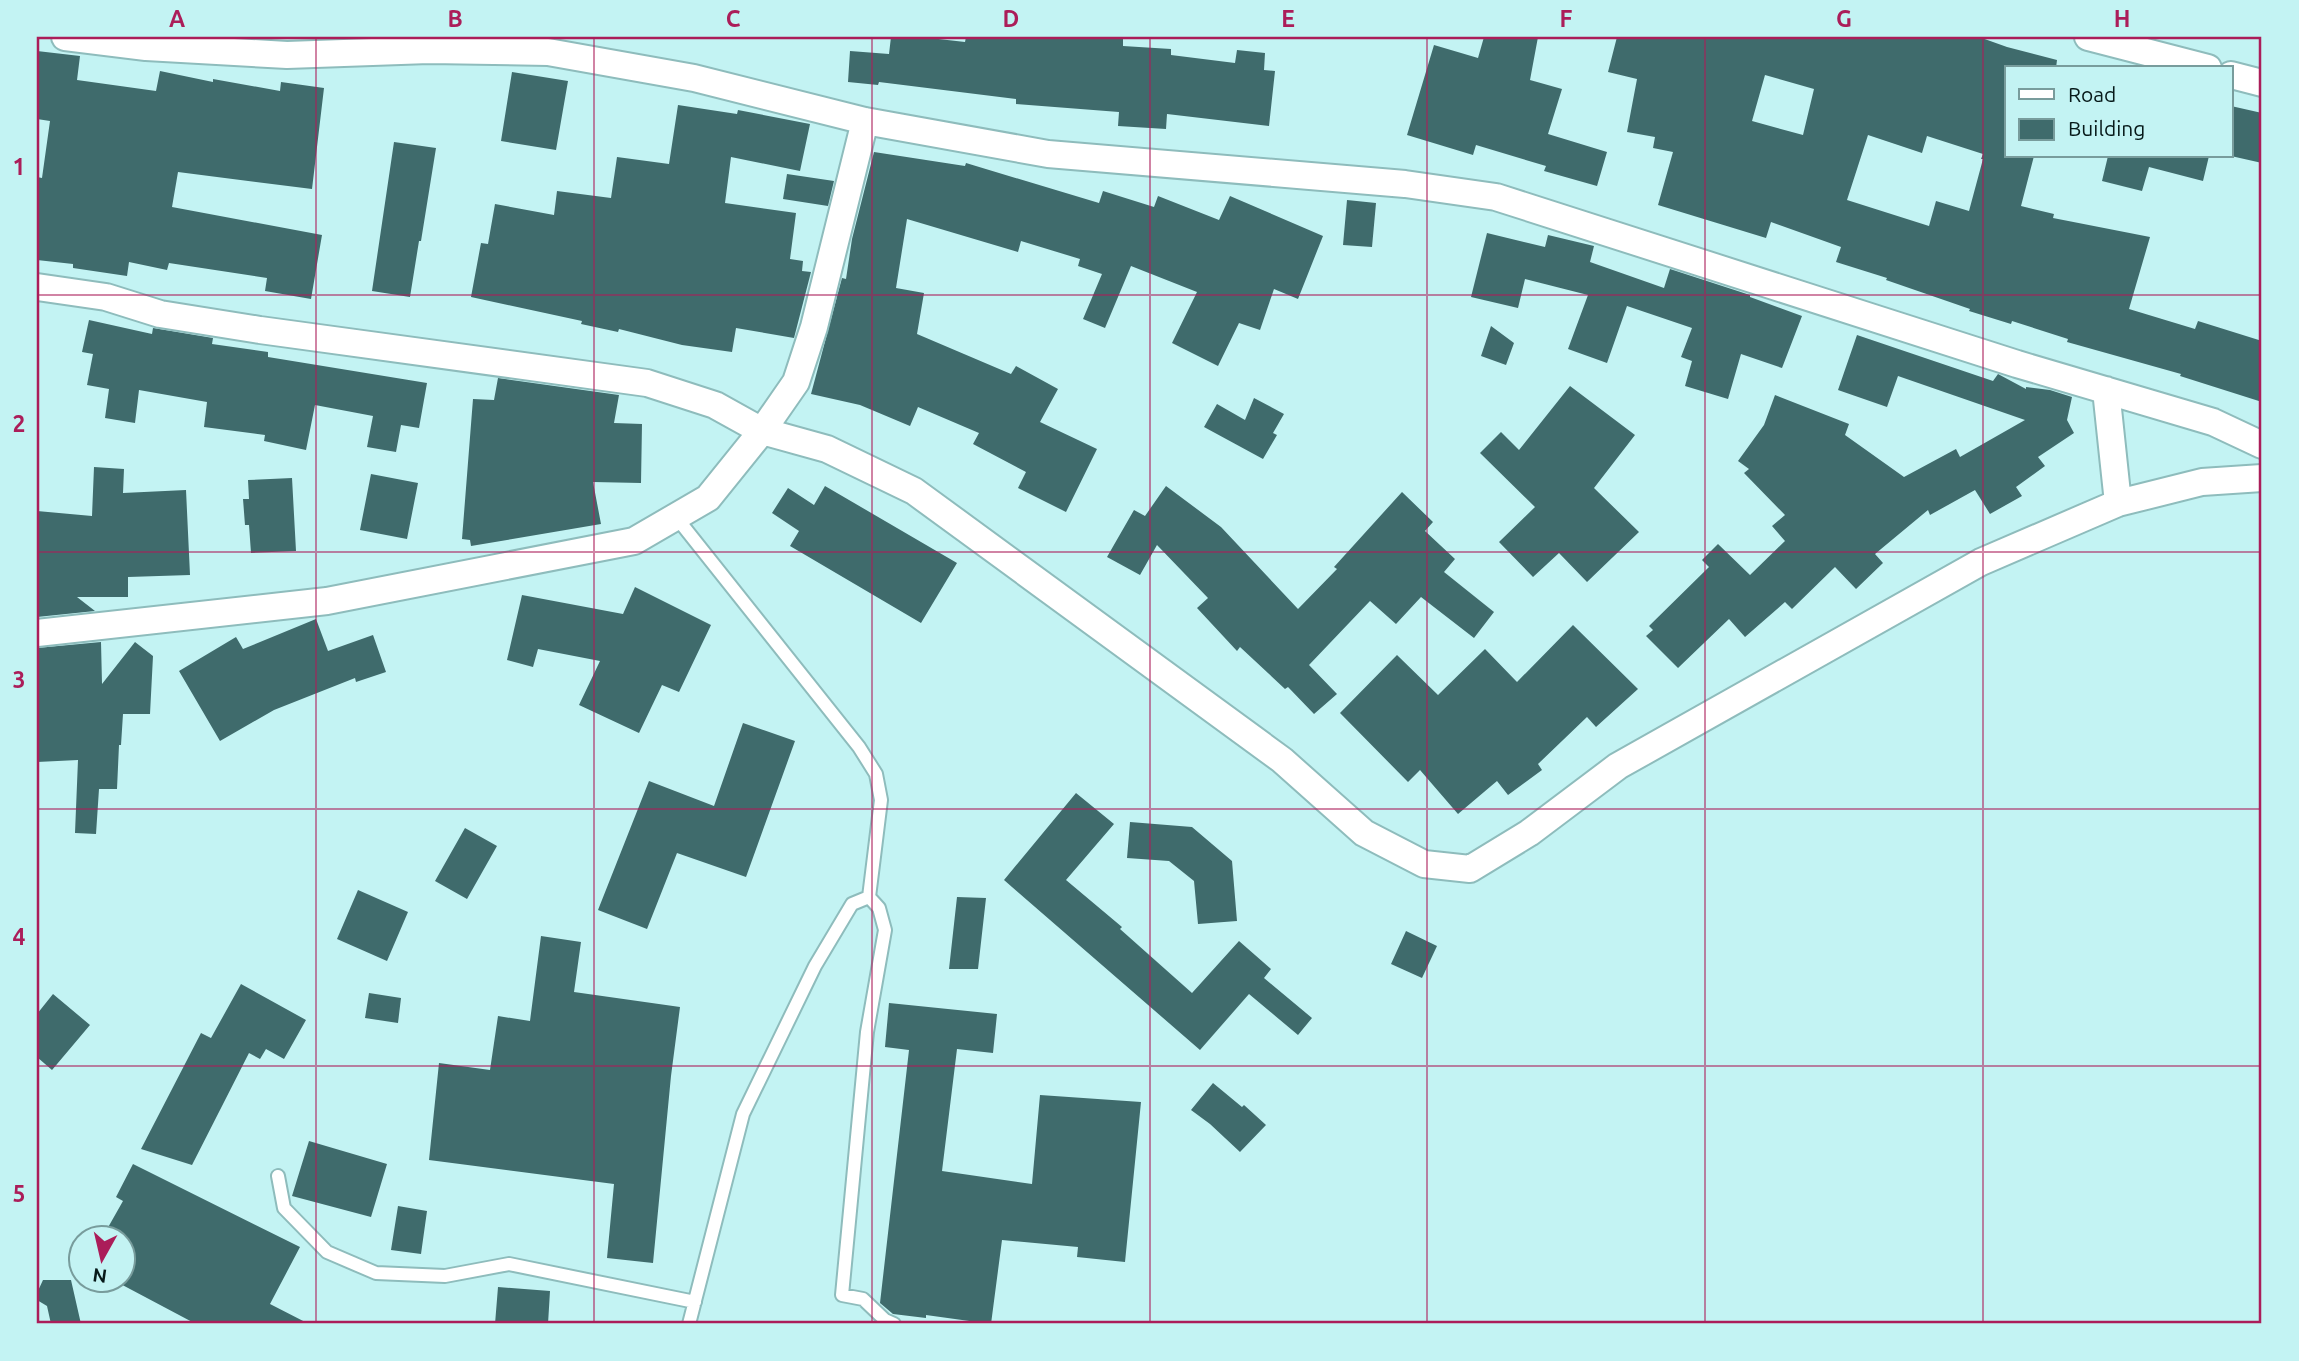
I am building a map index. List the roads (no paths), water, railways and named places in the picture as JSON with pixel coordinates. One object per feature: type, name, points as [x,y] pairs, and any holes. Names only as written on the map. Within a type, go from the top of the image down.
[{"type":"street","points":[[65,37],[146,47],[287,54],[429,50],[548,52],[694,78],[866,121],[1048,154],[1405,184],[1496,197],[2004,360],[2213,422],[2262,445]]},
{"type":"street","points":[[2088,37],[2200,66]]},
{"type":"street","points":[[2232,75],[2262,83]]},
{"type":"street","points":[[37,633],[327,601],[634,541],[708,498],[762,431],[796,382],[814,327],[866,121]]},
{"type":"street","points":[[37,287],[106,297],[160,314],[260,330],[647,383],[715,405],[762,431],[827,449],[914,491],[1282,760],[1364,833],[1424,864],[1469,869],[1529,833],[1618,766],[1981,562],[2118,503],[2202,482],[2262,478]]},
{"type":"street","points":[[2106,390],[2118,503]]},
{"type":"lane","points":[[676,517],[859,747],[876,774],[881,800],[869,897],[879,908],[885,930],[867,1032],[842,1295],[863,1299],[885,1320],[894,1324]]},
{"type":"lane","points":[[689,1324],[743,1114],[815,966],[852,904],[869,897]]},
{"type":"lane","points":[[278,1176],[284,1208],[327,1252],[376,1273],[445,1276],[509,1264],[695,1301]]}]
